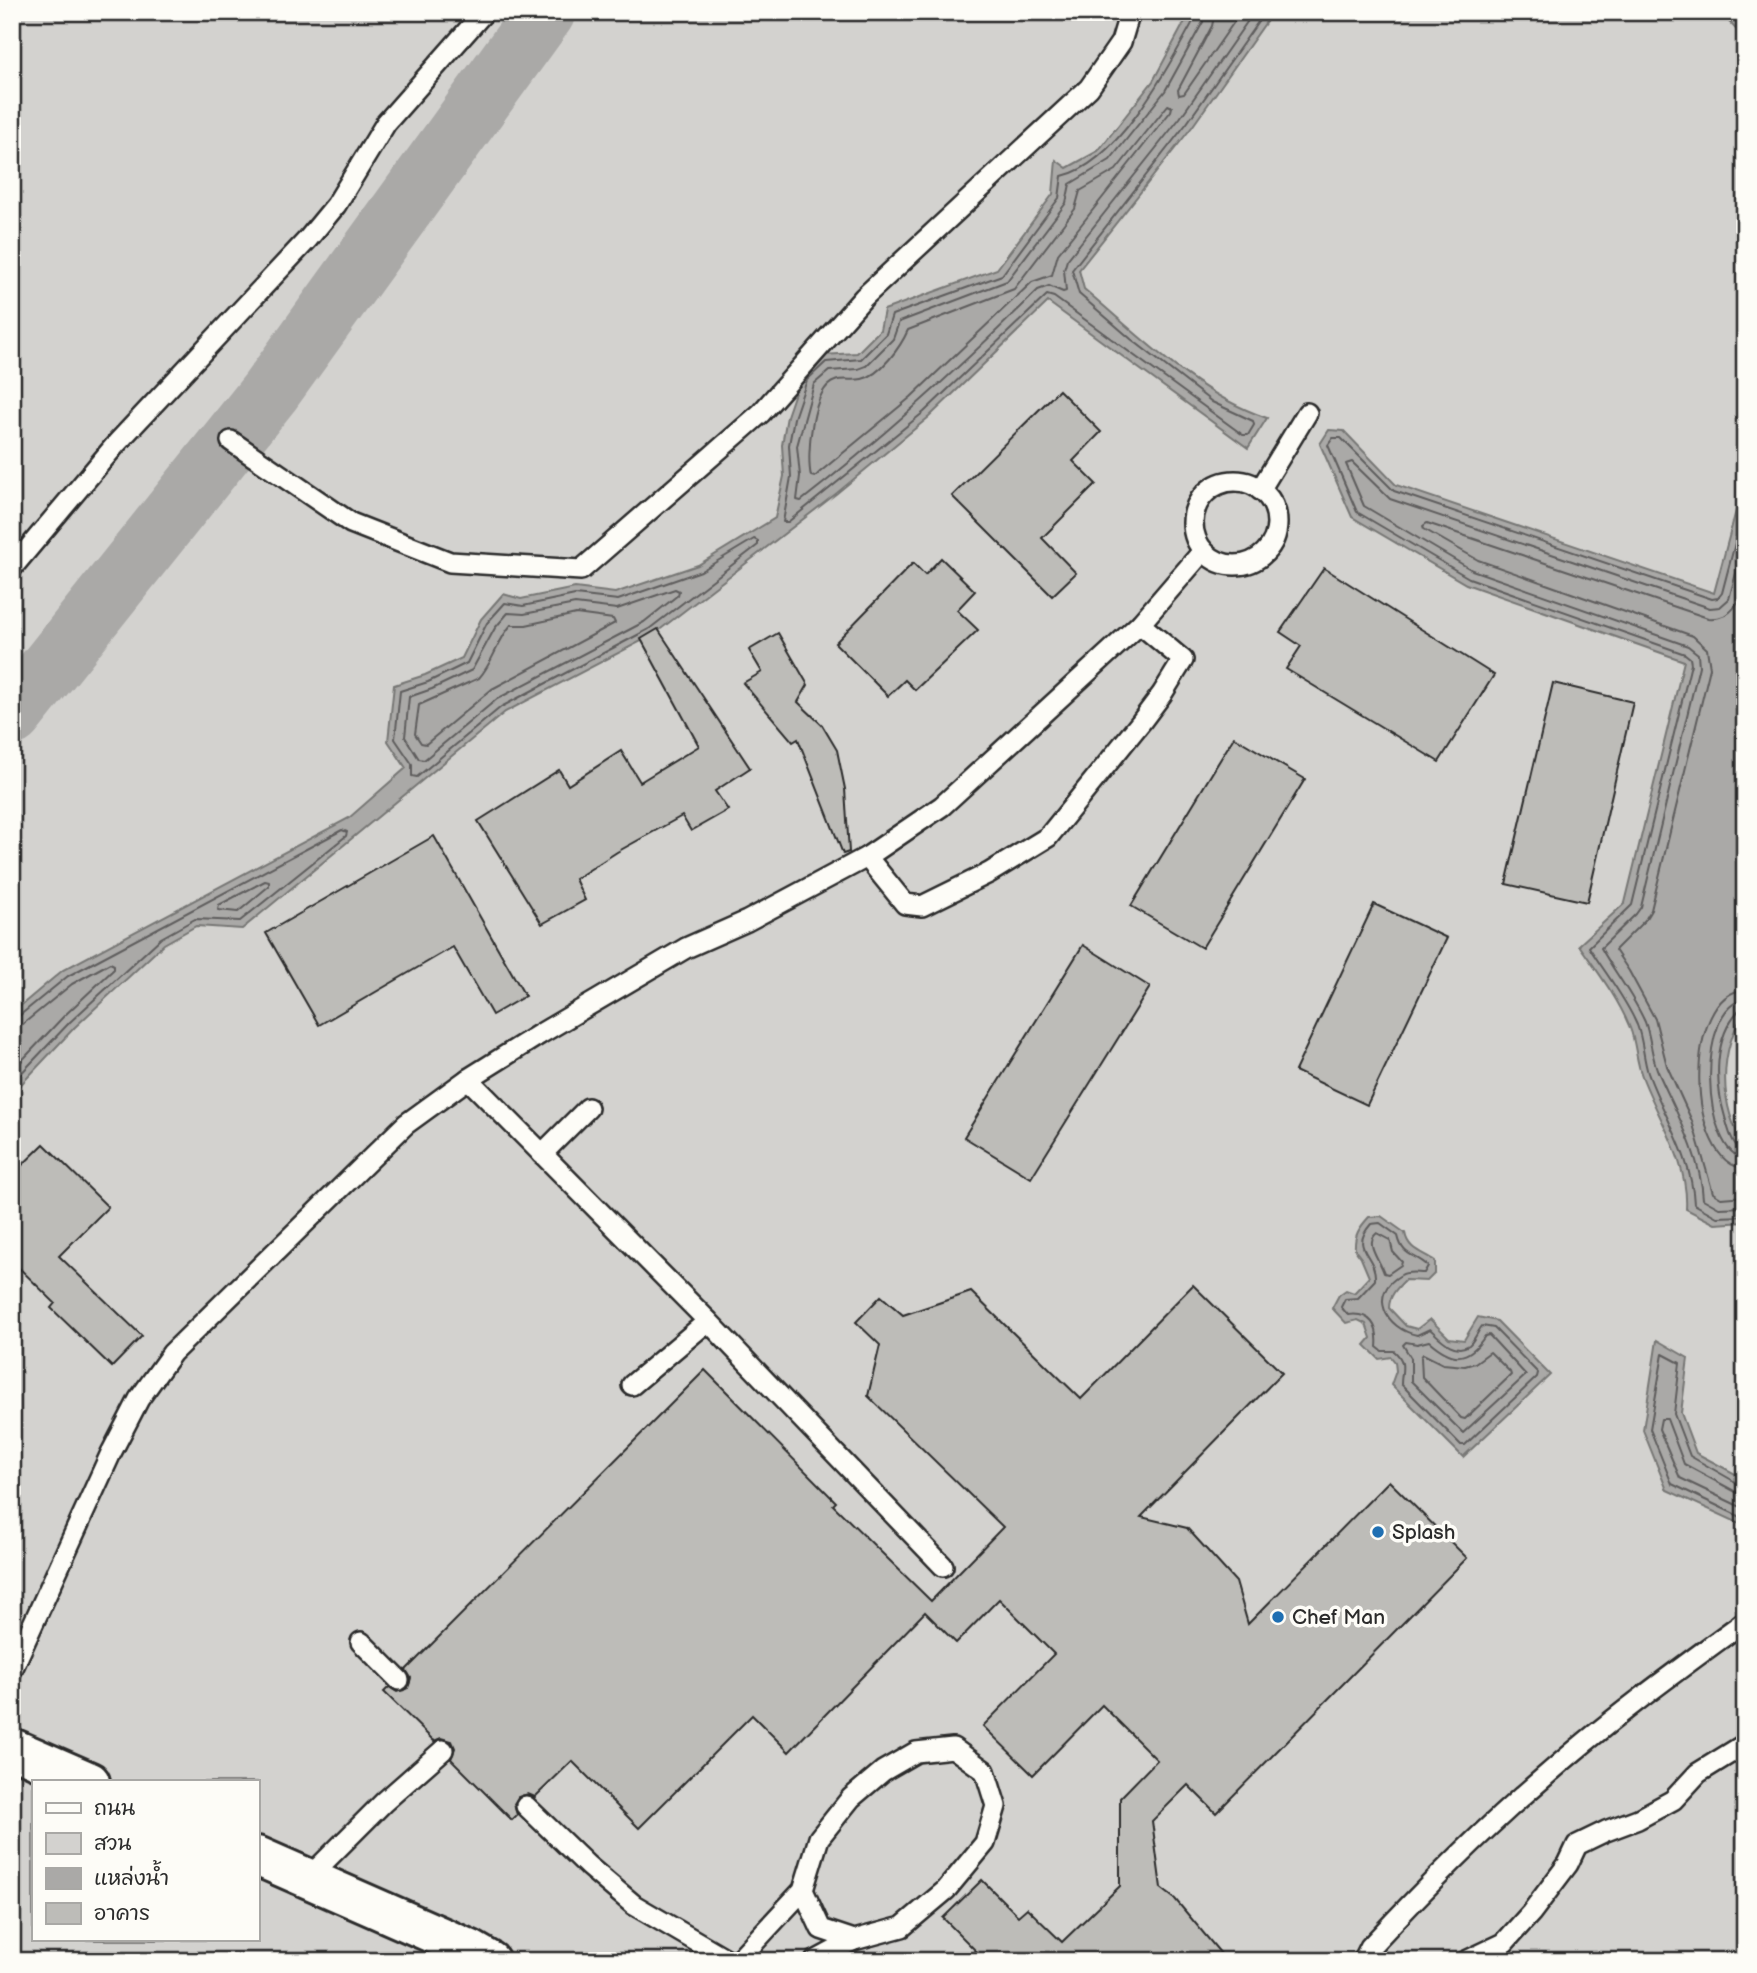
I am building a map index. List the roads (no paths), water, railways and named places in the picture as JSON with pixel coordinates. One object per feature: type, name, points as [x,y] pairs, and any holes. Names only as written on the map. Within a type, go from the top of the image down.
[{"type":"street","points":[[14,1754],[85,1780]]},
{"type":"street","points":[[259,1857],[471,1950],[490,1961]]},
{"type":"lane","points":[[12,568],[117,443],[308,239],[336,205],[386,123],[484,12]]},
{"type":"lane","points":[[231,441],[351,523],[450,562],[581,570],[761,413],[864,298],[1089,88],[1121,42],[1130,12]]},
{"type":"lane","points":[[1260,490],[1307,413]]},
{"type":"lane","points":[[1239,481],[1260,490],[1268,496],[1276,511],[1278,527],[1273,543],[1263,556],[1248,564],[1232,566],[1216,561],[1203,551],[1195,537],[1193,520],[1197,504],[1208,491],[1222,483],[1239,481]]},
{"type":"lane","points":[[12,1670],[111,1452],[139,1399],[172,1353],[406,1124],[468,1079],[686,948],[747,920],[867,857],[942,806],[1140,624],[1203,551]]},
{"type":"lane","points":[[867,857],[905,904],[922,906],[989,873],[1048,838],[1141,722],[1183,660],[1140,624]]},
{"type":"lane","points":[[468,1079],[708,1321],[943,1566]]},
{"type":"lane","points":[[542,1154],[588,1108]]},
{"type":"lane","points":[[632,1385],[708,1321]]},
{"type":"lane","points":[[1363,1961],[1370,1947],[1441,1871],[1542,1778],[1651,1690],[1745,1621]]},
{"type":"lane","points":[[361,1642],[399,1680]]},
{"type":"lane","points":[[1466,1961],[1504,1943],[1568,1864],[1577,1845],[1638,1819],[1672,1800],[1698,1773],[1745,1744]]},
{"type":"lane","points":[[737,1961],[803,1890],[818,1838],[851,1798],[883,1771],[916,1752],[953,1748],[985,1771],[996,1806],[985,1843],[946,1890],[902,1927],[854,1940],[815,1961]]},
{"type":"lane","points":[[308,1878],[384,1802],[443,1751]]},
{"type":"lane","points":[[526,1806],[588,1866],[634,1905],[730,1961]]},
{"type":"lane","points":[[803,1890],[821,1929],[854,1940]]},
{"type":"water","points":[[1190,12],[1273,12],[1192,127],[1079,270],[1084,289],[1148,345],[1216,394],[1267,418],[1248,448],[1048,302],[929,417],[837,493],[653,635],[505,712],[242,929],[196,926],[164,944],[75,1027],[12,1094],[12,1013],[63,970],[349,818],[406,768],[388,741],[394,685],[425,675],[462,658],[481,619],[503,594],[521,599],[575,588],[615,593],[698,565],[775,518],[784,476],[782,445],[787,416],[801,375],[822,355],[857,353],[880,330],[884,310],[997,269],[1053,194],[1056,160],[1067,168],[1098,151],[1153,81]]},
{"type":"water","points":[[1720,12],[1745,12],[1745,39]]},
{"type":"water","points":[[1329,430],[1344,431],[1396,485],[1714,593],[1745,477],[1745,1012],[1730,1044],[1725,1079],[1730,1114],[1745,1146],[1745,1222],[1715,1224],[1686,1209],[1686,1191],[1678,1157],[1642,1076],[1630,1028],[1613,995],[1579,945],[1625,903],[1684,661],[1466,584],[1352,517],[1320,444]]},
{"type":"water","points":[[1381,1216],[1405,1233],[1412,1247],[1435,1261],[1435,1273],[1427,1281],[1405,1280],[1392,1296],[1389,1308],[1406,1326],[1417,1329],[1430,1319],[1449,1338],[1464,1340],[1478,1317],[1497,1321],[1550,1375],[1463,1457],[1391,1385],[1396,1371],[1395,1362],[1391,1357],[1379,1359],[1365,1345],[1371,1338],[1366,1324],[1358,1320],[1346,1323],[1332,1308],[1339,1295],[1346,1290],[1354,1293],[1369,1277],[1355,1250],[1355,1240],[1369,1217]]},
{"type":"water","points":[[1657,1340],[1688,1358],[1681,1413],[1696,1453],[1745,1479],[1745,1526],[1667,1490],[1643,1430]]},
{"type":"waterway","points":[[12,715],[270,392],[545,12]]},
{"type":"place","name":"Splash","points":[[1378,1532]]},
{"type":"place","name":"Chef Man","points":[[1278,1617]]}]
